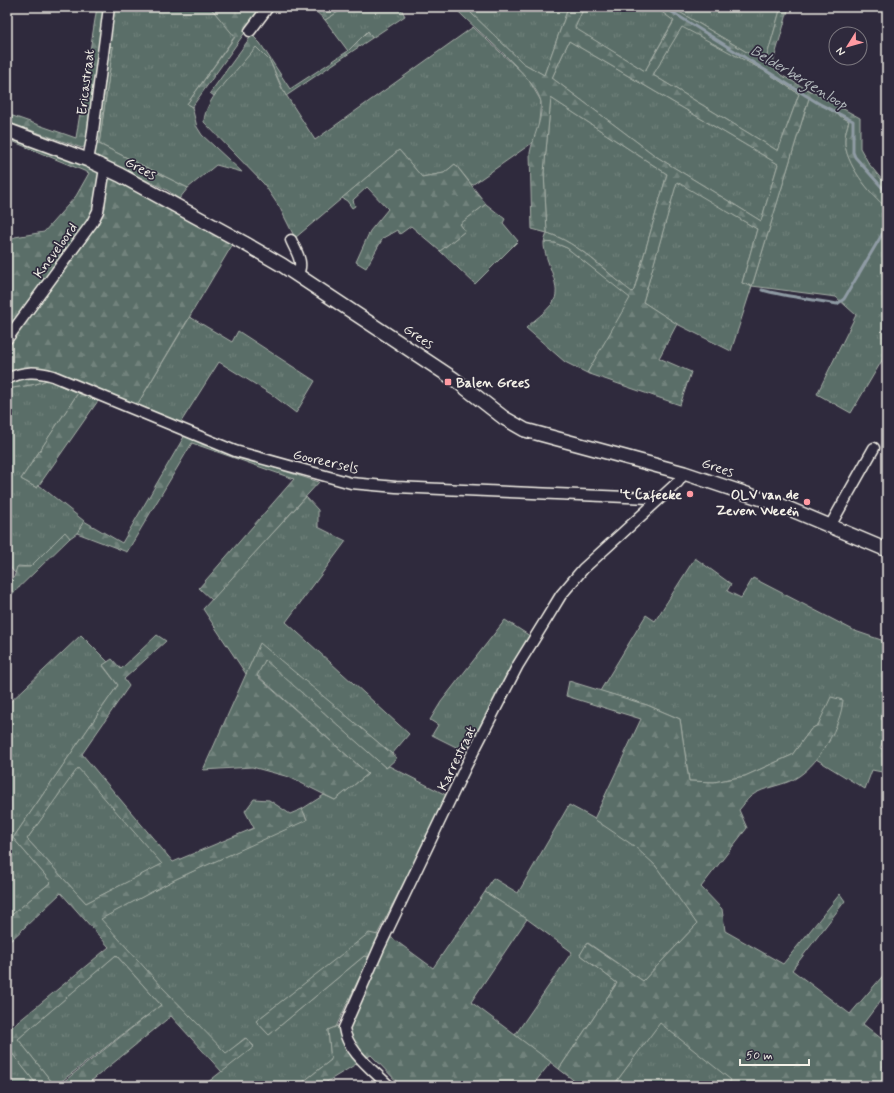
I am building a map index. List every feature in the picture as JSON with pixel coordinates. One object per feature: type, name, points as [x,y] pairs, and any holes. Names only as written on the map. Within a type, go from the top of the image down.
[{"type":"street","name":"Ericastraat","points":[[88,160],[109,7]]},
{"type":"street","points":[[250,31],[268,7]]},
{"type":"street","name":"Grees","points":[[7,130],[106,168],[244,243],[297,275],[454,379],[504,418],[524,430],[684,473],[780,505],[887,550]]},
{"type":"street","name":"Kneveloord","points":[[7,339],[92,223],[98,211],[106,168]]},
{"type":"street","points":[[291,240],[301,262],[301,269],[297,275]]},
{"type":"street","name":"Gooreersels","points":[[7,379],[26,372],[42,372],[235,451],[350,483],[396,487],[650,498],[656,502]]},
{"type":"street","points":[[830,526],[874,448]]},
{"type":"street","name":"Karrestraat","points":[[389,1086],[352,1048],[346,1038],[344,1028],[357,996],[466,766],[518,665],[561,595],[583,569],[678,482],[684,473]]},
{"type":"green space","points":[[97,7],[104,7],[85,146],[82,148],[7,122],[7,114],[76,138]]},
{"type":"green space","points":[[113,7],[210,7],[235,36],[187,104],[192,107],[197,127],[202,135],[242,172],[216,165],[188,188],[99,144],[113,47],[108,46]]},
{"type":"green space","points":[[210,7],[263,7],[192,107],[187,104],[235,37]]},
{"type":"green space","points":[[311,7],[346,7],[325,20]]},
{"type":"green space","points":[[346,7],[400,7],[405,16],[372,38],[368,31],[348,51],[325,20]]},
{"type":"green space","points":[[454,7],[476,7],[471,13],[523,63],[544,75],[567,11],[564,7],[584,7],[575,28],[645,71],[674,21],[655,7],[671,7],[765,63],[781,7],[789,7],[772,66],[781,75],[860,118],[860,148],[869,164],[887,186],[887,208],[866,187],[849,158],[845,140],[849,121],[809,98],[752,286],[742,283],[757,229],[677,182],[643,302],[677,324],[659,358],[691,372],[680,405],[587,373],[630,298],[567,248],[555,243],[544,242],[547,233],[532,229],[530,153],[541,115],[541,102],[537,92],[517,67]],"holes":[[[682,27],[765,71],[799,94],[778,151],[653,75]],[[569,41],[778,164],[761,221],[657,157],[552,78]],[[551,98],[667,174],[634,290],[632,292],[581,251],[547,233],[544,172]]]},
{"type":"green space","points":[[476,7],[564,7],[567,11],[544,75],[523,63],[471,13]]},
{"type":"green space","points":[[584,7],[655,7],[674,20],[645,71],[574,28]]},
{"type":"green space","points":[[671,7],[781,7],[765,63]]},
{"type":"green space","points":[[682,26],[765,71],[799,94],[778,151],[653,75]]},
{"type":"green space","points":[[473,27],[527,77],[541,101],[538,131],[532,143],[472,185],[455,164],[444,173],[422,177],[399,150],[295,238],[280,208],[264,184],[204,122],[210,103],[216,92],[256,47],[270,61],[281,87],[315,140]]},
{"type":"green space","points":[[368,31],[372,38],[286,96],[270,61],[256,47],[214,96],[210,93],[252,35],[260,43],[290,89],[348,51]]},
{"type":"green space","points":[[569,41],[778,164],[761,221],[657,157],[552,78]]},
{"type":"green space","points":[[108,46],[113,47],[99,144],[188,188],[179,199],[167,190],[93,155]]},
{"type":"green space","points":[[551,98],[667,174],[632,293],[581,250],[559,237],[547,233],[544,172]]},
{"type":"green space","points":[[809,98],[849,121],[845,140],[849,158],[866,186],[887,208],[887,323],[882,331],[887,335],[887,352],[851,413],[817,394],[856,315],[836,297],[752,286]]},
{"type":"green space","points":[[7,134],[100,171],[93,215],[12,326],[7,322],[7,243],[15,237],[44,232],[76,196],[89,173],[7,139]]},
{"type":"green space","points":[[399,150],[422,177],[444,173],[455,164],[486,204],[460,224],[465,231],[440,251],[411,226],[400,234],[397,230],[383,238],[366,268],[356,262],[370,231],[388,209],[367,187],[353,200],[355,206],[352,208],[347,201],[342,198]]},
{"type":"green space","points":[[111,176],[234,242],[137,405],[66,376],[7,376],[7,344],[95,227],[105,208],[106,184]]},
{"type":"green space","points":[[677,181],[757,229],[742,283],[752,286],[731,351],[677,324],[643,302]]},
{"type":"green space","points":[[486,204],[505,219],[503,223],[518,241],[475,284],[440,251],[465,231],[460,224]]},
{"type":"green space","points":[[544,242],[555,243],[567,248],[631,298],[587,373],[565,362],[526,328],[552,304],[555,298],[555,282]]},
{"type":"green space","points":[[190,317],[232,342],[238,331],[315,381],[296,413],[271,394],[219,362],[179,425],[137,405]]},
{"type":"green space","points":[[41,376],[100,398],[37,488],[21,479],[78,393],[47,380],[36,384],[7,389],[7,382],[16,377]]},
{"type":"green space","points":[[47,380],[78,393],[21,479],[37,488],[39,485],[84,521],[77,533],[70,538],[64,533],[30,567],[18,566],[15,573],[7,564],[7,389],[36,384]]},
{"type":"green space","points":[[185,435],[237,456],[319,482],[212,600],[199,588],[294,479],[192,443],[127,552],[77,533],[84,521],[122,543]]},
{"type":"green space","points":[[306,497],[318,510],[318,527],[346,541],[286,622],[409,734],[392,754],[260,644],[246,674],[203,609]]},
{"type":"green space","points":[[65,532],[70,538],[7,599],[7,584],[14,577],[17,567],[30,567]]},
{"type":"green space","points":[[695,558],[731,584],[727,591],[741,598],[753,578],[855,631],[887,642],[887,706],[881,719],[887,722],[887,733],[880,748],[887,751],[887,773],[872,770],[865,789],[816,759],[830,740],[818,725],[811,729],[792,755],[745,776],[714,782],[689,781],[680,719],[647,705],[600,691],[646,615],[655,621]]},
{"type":"green space","points":[[505,620],[530,636],[470,754],[432,735],[438,725],[430,720],[441,702]]},
{"type":"green space","points":[[81,635],[108,662],[103,666],[118,685],[13,838],[51,882],[7,919],[7,705]]},
{"type":"green space","points":[[157,635],[166,641],[124,679],[129,686],[82,754],[173,862],[254,828],[245,811],[254,799],[269,800],[290,814],[302,809],[307,820],[176,879],[101,919],[162,987],[226,1053],[246,1038],[254,1047],[222,1072],[171,1016],[85,1086],[58,1086],[161,1005],[116,955],[18,1039],[55,1086],[38,1086],[7,1047],[7,1031],[109,947],[61,893],[7,944],[7,919],[51,882],[13,838],[118,685],[103,665],[112,659],[121,669]],"holes":[[[78,768],[162,864],[86,903],[27,839]]]},
{"type":"green space","points":[[260,643],[397,758],[386,768],[265,660],[257,676],[368,774],[335,800],[289,777],[252,767],[203,770]]},
{"type":"green space","points":[[265,659],[386,768],[389,766],[448,796],[377,935],[369,934],[256,1021],[269,1035],[364,956],[369,957],[336,1027],[328,1030],[331,1060],[298,1086],[203,1086],[254,1046],[245,1038],[226,1054],[100,919],[176,879],[307,819],[302,809],[324,795],[335,800],[368,774],[257,675]]},
{"type":"green space","points":[[569,681],[647,705],[680,719],[689,781],[714,782],[745,776],[792,755],[811,729],[818,725],[831,697],[843,700],[834,731],[822,752],[807,770],[794,779],[756,793],[748,799],[739,810],[747,828],[701,887],[722,909],[725,931],[783,964],[840,894],[845,901],[792,970],[850,1014],[887,971],[887,992],[863,1024],[887,1043],[887,1086],[727,1086],[731,1080],[660,1023],[613,1086],[581,1086],[559,1069],[617,983],[580,955],[587,943],[643,981],[697,924],[655,865],[634,846],[594,819],[641,719],[566,696]]},
{"type":"green space","points":[[78,767],[163,864],[86,903],[27,839]]},
{"type":"green space","points":[[569,805],[615,831],[646,856],[666,879],[697,924],[643,981],[588,943],[580,955],[617,983],[559,1069],[515,1035],[572,952],[527,919],[485,892],[493,878],[518,893]]},
{"type":"green space","points":[[485,892],[527,919],[471,1002],[551,1062],[532,1086],[401,1086],[371,1055],[320,1086],[298,1086],[331,1060],[328,1030],[350,1021],[378,959],[364,956],[269,1035],[256,1021],[369,933],[392,938],[433,968]]},
{"type":"green space","points":[[116,955],[161,1005],[55,1086],[18,1039]]},
{"type":"green space","points":[[660,1022],[732,1080],[727,1086],[613,1086]]},
{"type":"green space","points":[[7,1047],[38,1086],[7,1086]]},
{"type":"waterway","name":"Belderbergenloop","points":[[664,7],[818,103],[853,121],[853,152],[855,157],[887,193]]},
{"type":"waterway","points":[[762,290],[837,304],[844,299],[887,226]]},
{"type":"place","name":"Balen Grees","points":[[448,382]]},
{"type":"place","name":"'t Cafeeke","points":[[690,494]]},
{"type":"place","name":"OLV van de Zeven Weeën","points":[[807,502]]}]
